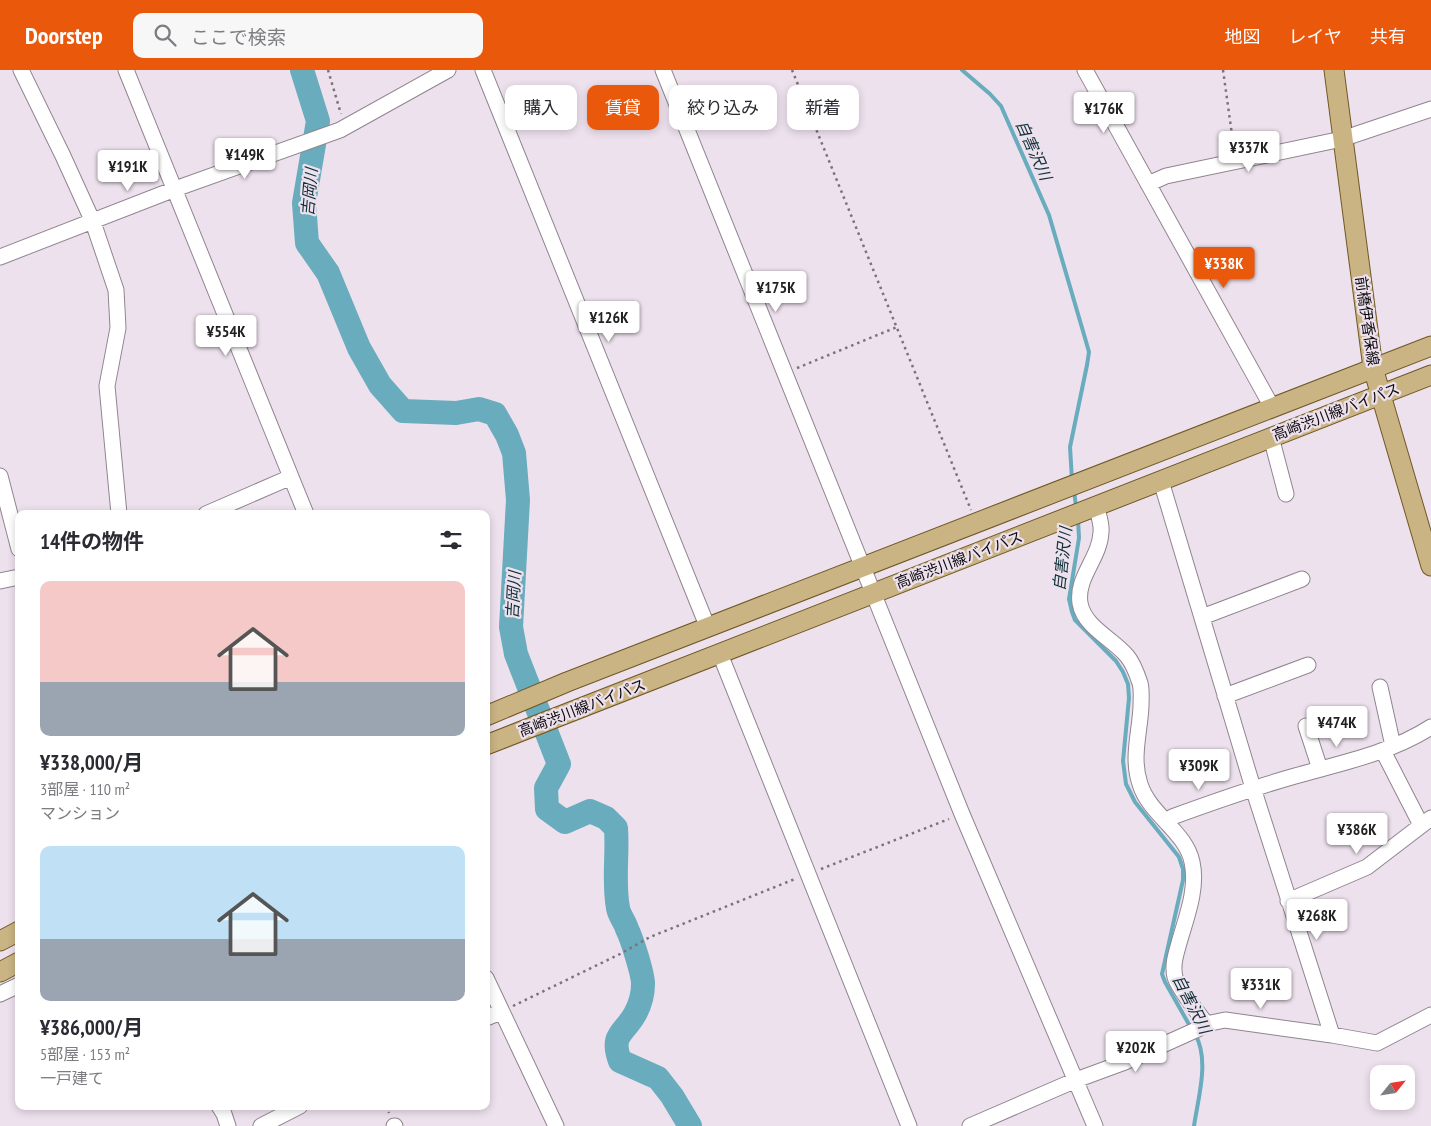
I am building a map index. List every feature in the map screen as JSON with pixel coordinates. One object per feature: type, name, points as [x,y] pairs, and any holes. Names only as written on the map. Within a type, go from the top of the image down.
[{"type":"main road","name":"前橋伊香保線","points":[[1334,70],[1373,368],[1431,566]]},
{"type":"main road","name":"高崎渋川線バイパス","points":[[490,714],[567,682],[1431,346]]},
{"type":"main road","name":"高崎渋川線バイパス","points":[[490,744],[1431,375]]},
{"type":"main road","points":[[0,940],[15,933]]},
{"type":"main road","points":[[0,972],[15,964]]},
{"type":"street","points":[[21,70],[93,222],[116,290],[118,328],[107,386],[119,510]]},
{"type":"street","points":[[126,70],[304,510]]},
{"type":"street","points":[[0,257],[174,189],[342,128],[448,70]]},
{"type":"street","points":[[483,70],[708,628]]},
{"type":"street","points":[[663,70],[962,814],[1094,1126]]},
{"type":"street","points":[[1085,70],[1272,407]]},
{"type":"street","points":[[1148,184],[1166,176],[1342,139],[1431,109]]},
{"type":"street","points":[[1271,438],[1286,494]]},
{"type":"street","points":[[0,476],[15,534]]},
{"type":"street","points":[[215,510],[291,477]]},
{"type":"street","points":[[1161,481],[1253,788],[1332,1035]]},
{"type":"street","points":[[1092,508],[1102,533],[1094,558],[1080,585],[1080,604],[1086,618],[1120,648],[1134,669],[1140,685],[1141,701],[1135,755],[1140,787],[1150,804],[1186,847],[1192,862],[1193,891],[1173,966],[1176,979],[1202,1026]]},
{"type":"street","points":[[0,581],[15,578]]},
{"type":"street","points":[[1202,617],[1302,579]]},
{"type":"street","points":[[720,654],[909,1126]]},
{"type":"street","points":[[1226,696],[1308,665]]},
{"type":"street","points":[[1288,901],[1367,867],[1426,821],[1388,749],[1380,687]]},
{"type":"street","points":[[1306,726],[1320,769]]},
{"type":"street","points":[[1167,823],[1172,816],[1253,788],[1388,749],[1431,728]]},
{"type":"street","points":[[0,994],[15,987]]},
{"type":"street","points":[[490,987],[556,1126]]},
{"type":"street","points":[[490,1016],[501,1012]]},
{"type":"street","points":[[970,1126],[1076,1080],[1125,1062],[1202,1026],[1225,1020],[1377,1043],[1431,1015]]},
{"type":"street","points":[[222,1110],[228,1126]]},
{"type":"street","points":[[261,1126],[292,1110]]},
{"type":"path","points":[[328,70],[342,128]]},
{"type":"path","points":[[792,70],[977,523]]},
{"type":"path","points":[[1223,70],[1235,161]]},
{"type":"path","points":[[784,373],[897,327]]},
{"type":"path","points":[[501,1012],[620,954],[650,937]]},
{"type":"waterway","name":"吉岡川","points":[[302,70],[318,121],[304,203],[307,243],[328,273],[359,348],[380,385],[403,411],[456,413],[479,409],[495,414],[507,435],[514,453],[518,500],[511,627],[516,654],[559,764],[546,788],[547,809],[565,822],[590,811],[606,818],[616,828],[618,908],[634,948],[643,984],[642,996],[637,1011],[617,1040],[617,1052],[620,1061],[658,1078],[672,1096],[690,1126]]},
{"type":"waterway","name":"自害沢川","points":[[962,70],[1001,106],[1049,215],[1089,352],[1070,447],[1072,480]]},
{"type":"waterway","name":"自害沢川","points":[[1074,490],[1076,507]]},
{"type":"waterway","name":"自害沢川","points":[[1078,519],[1079,538],[1069,599],[1072,612],[1075,620],[1116,661],[1123,672],[1128,684],[1129,698],[1123,761],[1126,784],[1135,802],[1179,857],[1183,869],[1183,880],[1162,974],[1191,1028]]},
{"type":"waterway","name":"自害沢川","points":[[1194,1126],[1202,1079],[1202,1055],[1195,1034]]}]
